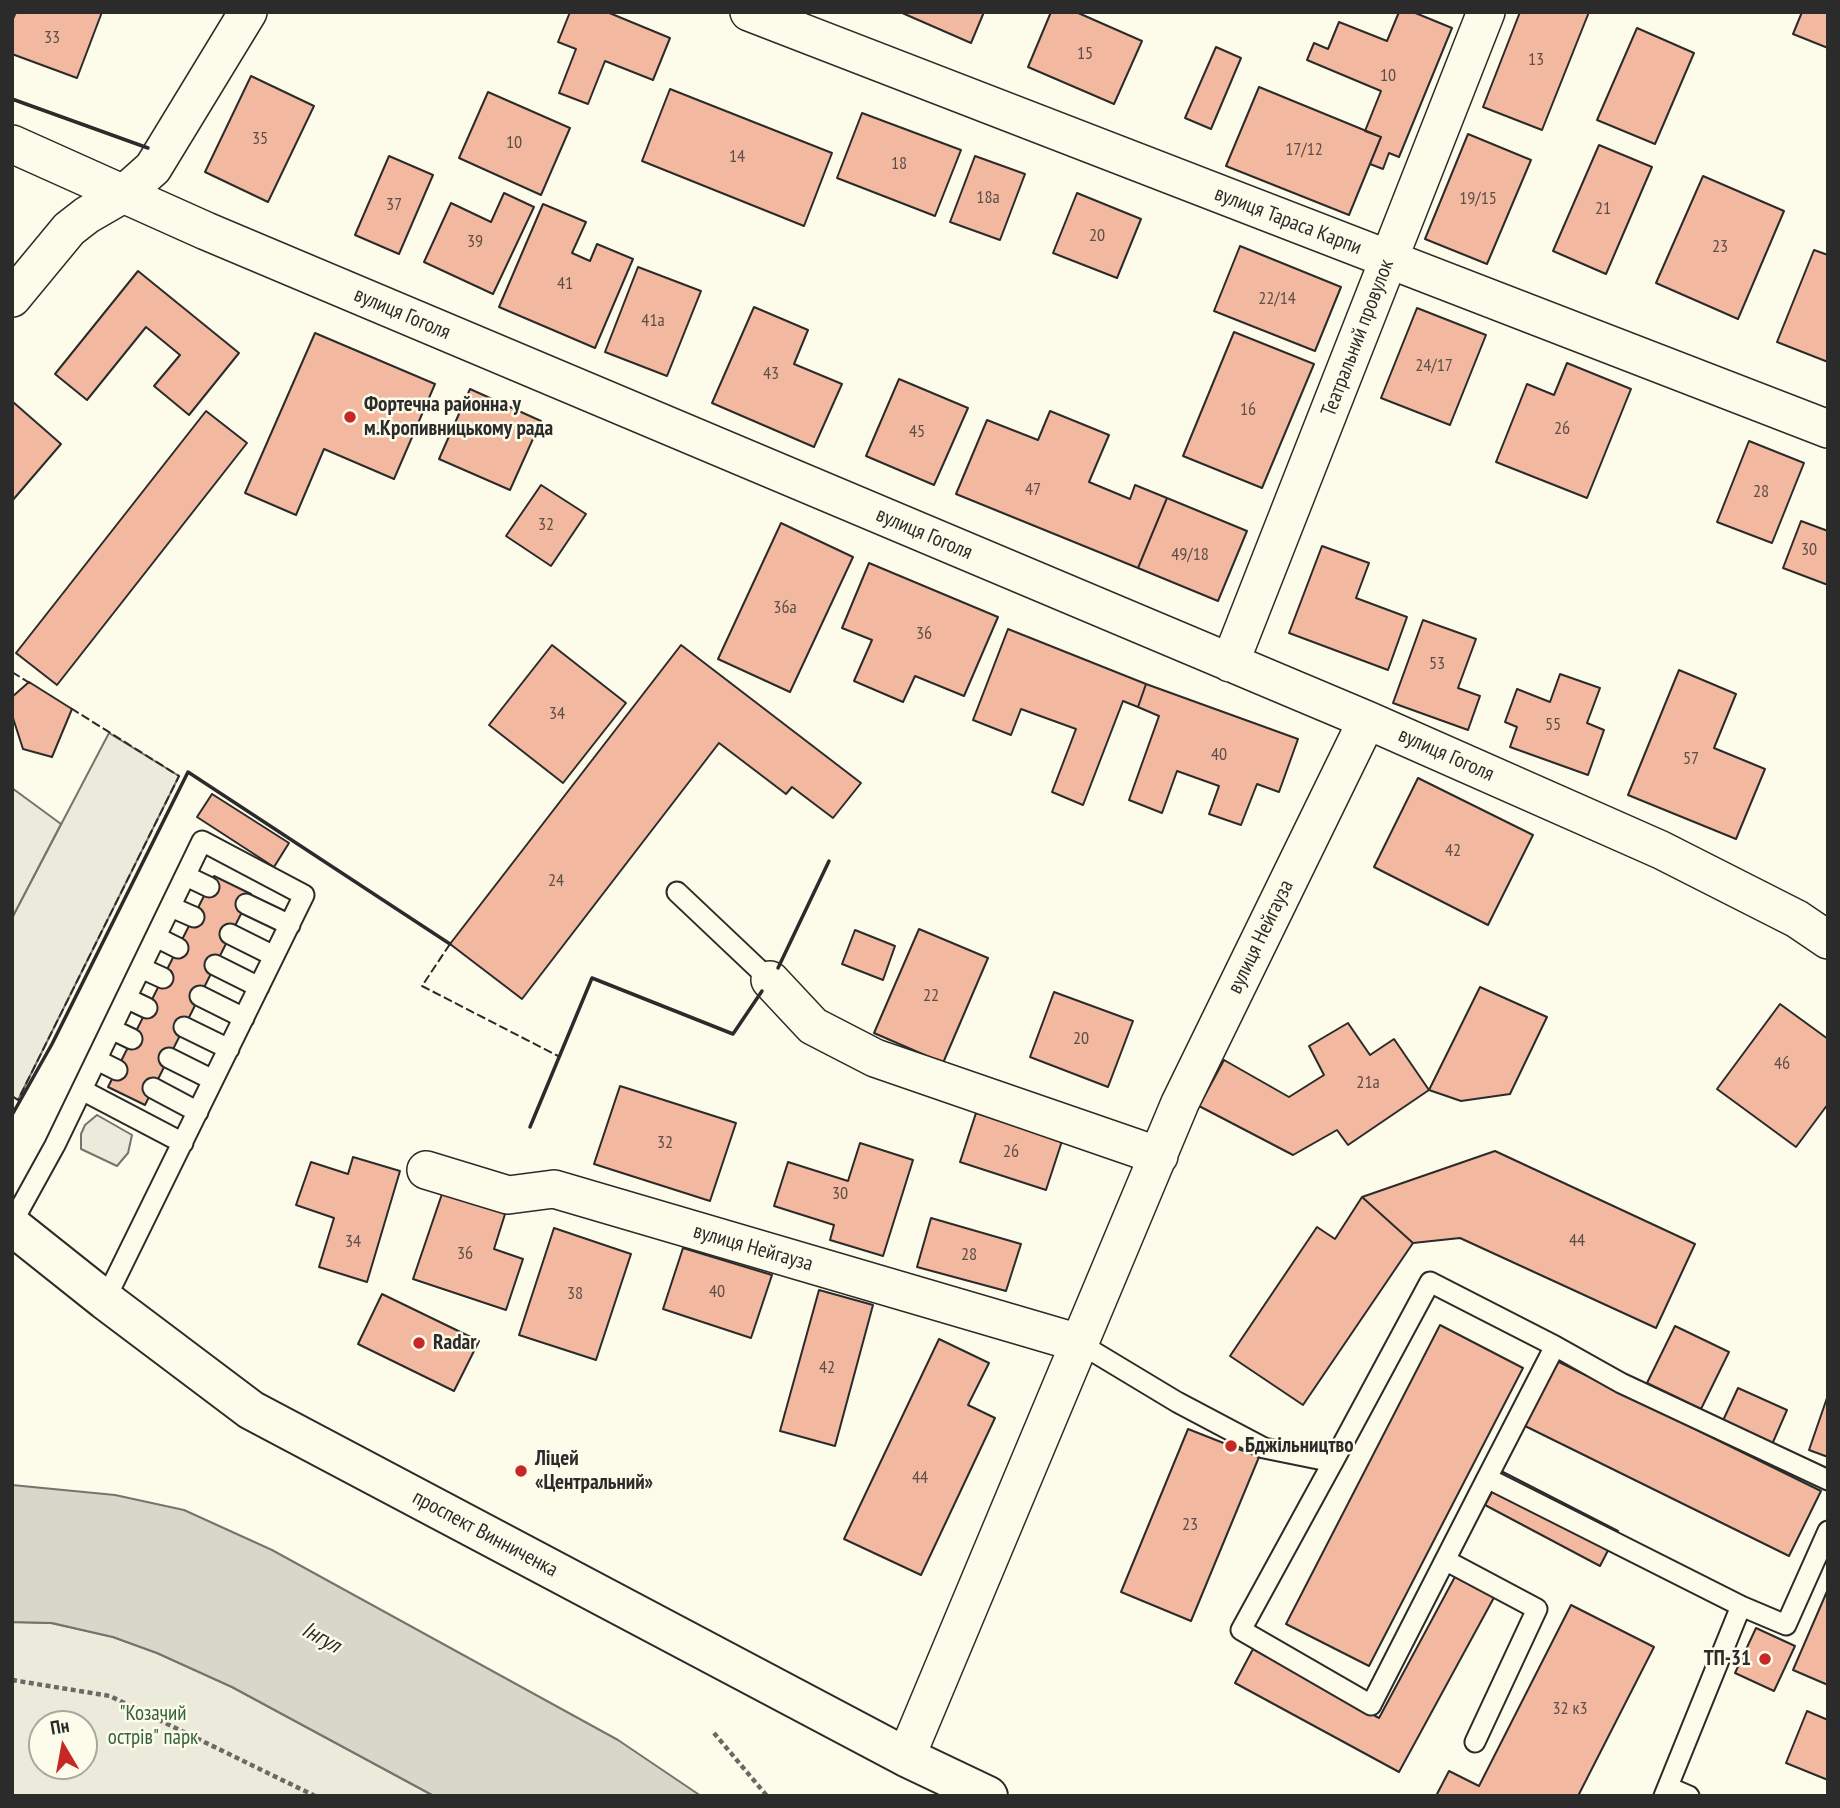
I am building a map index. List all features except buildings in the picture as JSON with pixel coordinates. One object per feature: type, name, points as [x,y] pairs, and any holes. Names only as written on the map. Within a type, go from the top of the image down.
[{"type":"main road","name":"проспект Винниченка","points":[[12,1225],[105,1300],[251,1410],[906,1757],[988,1796]]},
{"type":"street","points":[[12,298],[68,229],[125,193],[153,168],[248,12]]},
{"type":"street","name":"вулиця Тараса Карпи","points":[[749,12],[1828,429]]},
{"type":"street","name":"Театральний провулок","points":[[1230,663],[1486,12]]},
{"type":"street","name":"вулиця Гоголя","points":[[12,144],[206,231],[1367,720],[1661,850],[1797,919],[1828,940]]},
{"type":"street","name":"вулиця Нейгауза","points":[[906,1757],[1180,1103],[1367,720]]},
{"type":"street","points":[[770,980],[813,1026],[875,1058],[1159,1156]]},
{"type":"street","name":"вулиця Нейгауза","points":[[426,1170],[509,1195],[554,1189],[1079,1343]]},
{"type":"lane","points":[[12,1225],[97,1060],[202,841],[304,895],[105,1300]]},
{"type":"lane","points":[[186,876],[209,887]]},
{"type":"lane","points":[[677,892],[770,980]]},
{"type":"lane","points":[[246,904],[290,925]]},
{"type":"lane","points":[[171,907],[194,917]]},
{"type":"lane","points":[[230,934],[274,956]]},
{"type":"lane","points":[[156,937],[178,948]]},
{"type":"lane","points":[[215,965],[259,987]]},
{"type":"lane","points":[[141,968],[163,978]]},
{"type":"lane","points":[[200,996],[244,1018]]},
{"type":"lane","points":[[126,998],[147,1008]]},
{"type":"lane","points":[[184,1027],[229,1049]]},
{"type":"lane","points":[[111,1029],[132,1039]]},
{"type":"lane","points":[[169,1058],[213,1080]]},
{"type":"lane","points":[[97,1060],[117,1070]]},
{"type":"lane","points":[[153,1088],[198,1112]]},
{"type":"lane","points":[[82,1090],[183,1143]]},
{"type":"lane","points":[[1555,1346],[1371,1705],[1241,1630],[1430,1282],[1555,1346],[1621,1382],[1828,1480]]},
{"type":"lane","points":[[1079,1343],[1177,1402],[1264,1448],[1332,1462]]},
{"type":"lane","points":[[1487,1478],[1741,1606],[1786,1625],[1828,1531]]},
{"type":"lane","points":[[1445,1560],[1537,1609],[1475,1742]]},
{"type":"lane","points":[[1689,1796],[1666,1792],[1741,1606]]},
{"type":"path","points":[[12,1680],[110,1696],[315,1796]]},
{"type":"path","points":[[714,1732],[767,1796]]},
{"type":"green space","points":[[109,733],[179,776],[18,1100],[12,1096],[12,918]]},
{"type":"green space","points":[[97,1115],[132,1135],[128,1153],[117,1166],[81,1149],[81,1134],[85,1125]]},
{"type":"green space","name":"\"Козачий острів\" парк","points":[[12,1622],[51,1623],[113,1637],[157,1653],[232,1687],[434,1796],[12,1796]]},
{"type":"shaded area","points":[[12,788],[61,824],[12,918]]},
{"type":"water","name":"Інгул","points":[[12,1485],[115,1495],[184,1510],[272,1550],[618,1740],[701,1796],[434,1796],[232,1687],[157,1653],[113,1637],[52,1623],[12,1622]]},
{"type":"fence","points":[[12,672],[33,685]]},
{"type":"fence","points":[[12,1096],[18,1100],[179,776],[69,707]]},
{"type":"fence","points":[[450,944],[422,986],[560,1057]]},
{"type":"wall","points":[[12,99],[148,148]]},
{"type":"wall","points":[[12,1115],[52,1044],[188,772],[450,944]]},
{"type":"wall","points":[[778,968],[829,861]]},
{"type":"wall","points":[[530,1127],[592,978],[733,1034],[762,991]]},
{"type":"place","name":"Фортечна районна у м.Кропивницькому рада","points":[[350,417]]},
{"type":"place","name":"Radar","points":[[419,1343]]},
{"type":"place","name":"Бджільництво","points":[[1231,1446]]},
{"type":"place","name":"Ліцей «Центральний»","points":[[521,1471]]},
{"type":"place","name":"ТП-31","points":[[1765,1659]]}]
